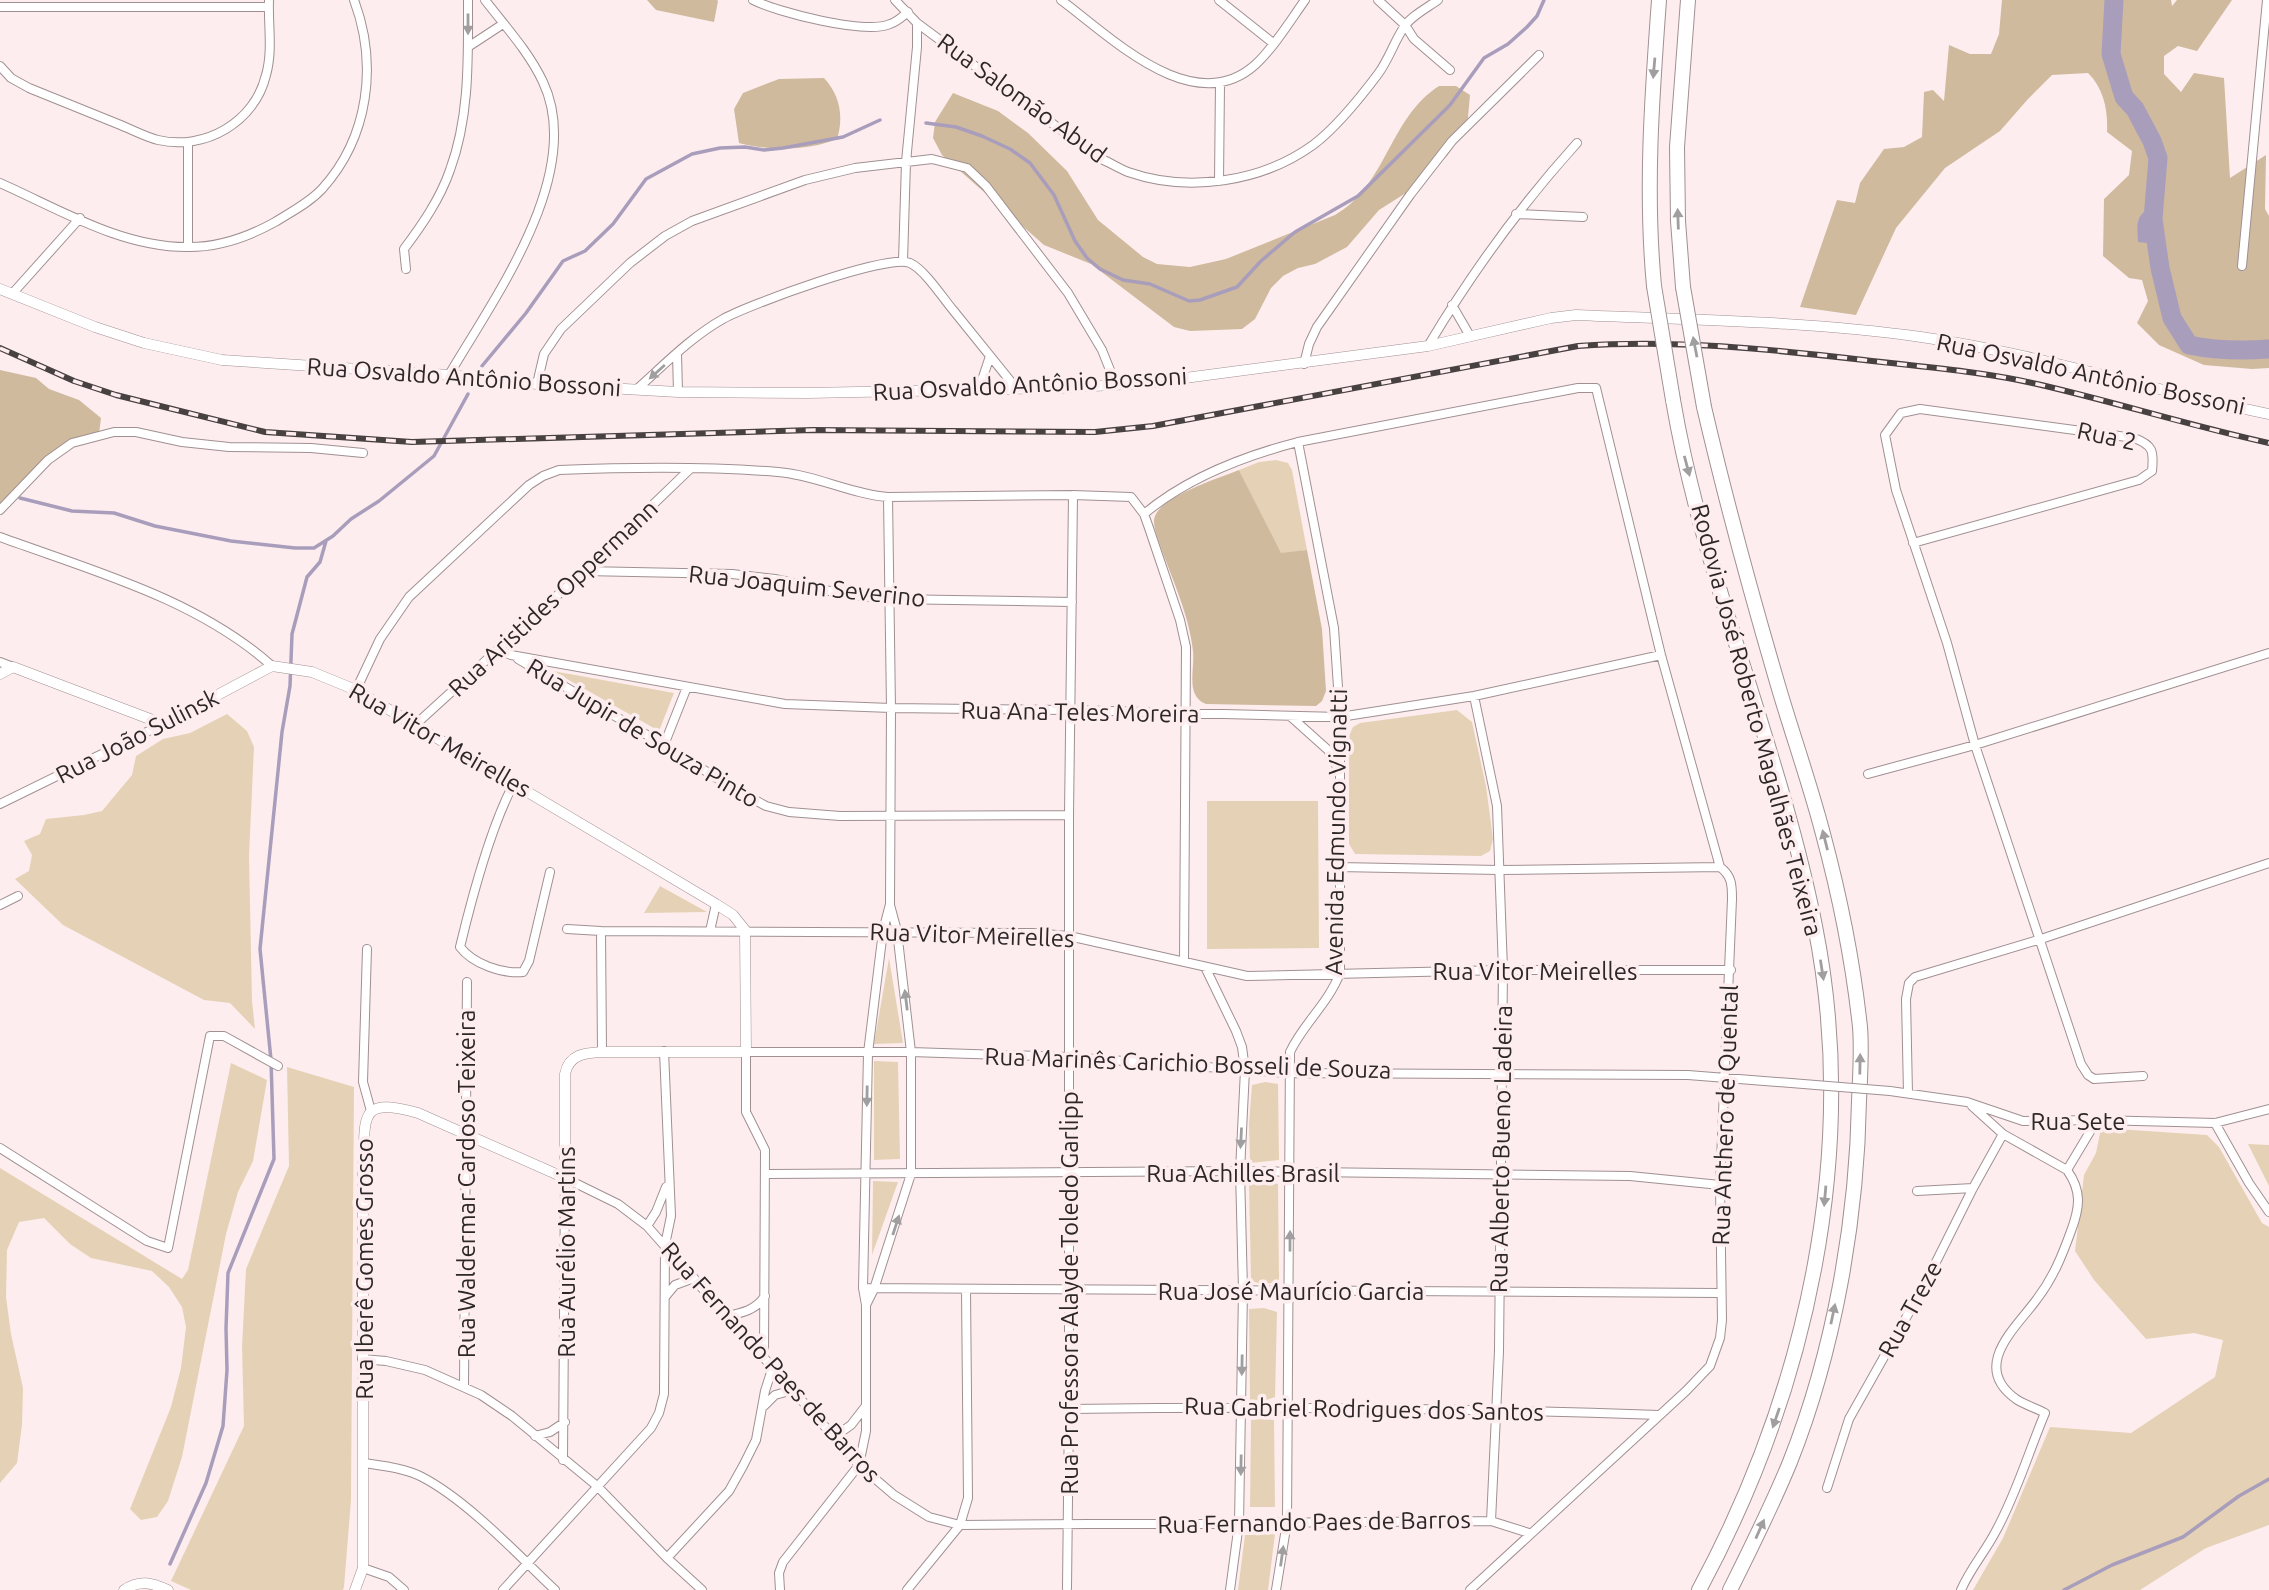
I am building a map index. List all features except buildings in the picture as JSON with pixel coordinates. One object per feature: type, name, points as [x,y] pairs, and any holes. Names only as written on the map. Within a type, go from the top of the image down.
[{"type":"highway","name":"Rodovia José Roberto Magalhães Teixeira","points":[[1660,0],[1649,171],[1649,234],[1654,286],[1679,433],[1804,881],[1820,955],[1830,1038],[1828,1157],[1824,1210],[1792,1365],[1756,1471],[1699,1590]]},
{"type":"highway","name":"Rodovia José Roberto Magalhães Teixeira","points":[[1688,0],[1677,147],[1678,221],[1683,287],[1704,407],[1756,610],[1823,833],[1847,940],[1860,1029],[1858,1145],[1854,1189],[1825,1349],[1790,1461],[1730,1590]]},
{"type":"street","points":[[0,183],[125,238],[188,247],[218,245],[237,240],[269,225],[300,207],[321,190],[352,145],[359,126],[368,71],[363,28],[354,0]]},
{"type":"street","points":[[406,270],[404,249],[436,201],[450,172],[457,149],[464,115],[468,0]]},
{"type":"street","points":[[449,375],[534,223],[545,195],[551,167],[556,120],[544,82],[519,43],[485,0]]},
{"type":"street","points":[[753,0],[801,16],[870,27],[890,25],[908,12]]},
{"type":"street","name":"Rua Salomão Abud","points":[[895,0],[917,23],[1099,158],[1128,172],[1159,180],[1196,183],[1252,175],[1292,159],[1315,143],[1379,73],[1405,26],[1438,0]]},
{"type":"street","points":[[1061,0],[1160,71],[1182,81],[1220,83],[1239,76],[1256,64],[1305,0]]},
{"type":"street","points":[[1219,0],[1273,43]]},
{"type":"street","points":[[1378,0],[1405,26],[1414,39],[1450,70]]},
{"type":"street","points":[[2242,266],[2267,0]]},
{"type":"street","points":[[0,7],[269,3],[267,74],[253,105],[243,117],[215,135],[188,143],[158,140],[29,88],[11,78],[0,66]]},
{"type":"street","points":[[902,261],[906,162],[917,23]]},
{"type":"street","points":[[468,47],[503,24]]},
{"type":"street","points":[[1304,364],[1317,327],[1410,195],[1452,141],[1539,55]]},
{"type":"street","points":[[1219,181],[1220,83]]},
{"type":"street","points":[[188,143],[188,247]]},
{"type":"street","points":[[1428,346],[1452,306],[1516,214],[1577,143]]},
{"type":"street","points":[[537,384],[544,354],[561,328],[630,263],[665,236],[692,221],[805,180],[855,168],[932,159],[967,168],[986,186],[1068,293],[1102,351],[1116,386]]},
{"type":"street","points":[[1516,214],[1583,217]]},
{"type":"street","points":[[12,294],[80,218]]},
{"type":"street","points":[[636,390],[721,320],[821,281],[888,262],[902,261],[912,264],[932,284],[1016,388]]},
{"type":"street","name":"Rua Osvaldo Antônio Bossoni","points":[[0,289],[95,327],[144,343],[222,360],[636,390],[808,393],[1116,386],[1428,346],[1551,318],[1576,315],[1787,324],[1921,337],[2093,371],[2199,400],[2269,414]]},
{"type":"street","points":[[1452,306],[1470,336]]},
{"type":"street","points":[[677,354],[678,392]]},
{"type":"street","points":[[979,389],[990,356]]},
{"type":"street","name":"Rua Anthero de Quental","points":[[1298,442],[1578,388],[1596,388],[1661,655],[1720,867],[1728,873],[1732,882],[1731,970],[1720,1185],[1720,1338],[1710,1366],[1659,1415]]},
{"type":"street","name":"Rua 2","points":[[1920,409],[2134,438],[2145,442],[2151,448],[2154,457],[2152,471],[2132,483],[1913,543],[1896,490],[1885,435],[1901,414],[1920,409]]},
{"type":"street","points":[[0,510],[48,460],[72,443],[114,432],[136,432],[182,442],[229,447],[363,453]]},
{"type":"street","points":[[1143,514],[1166,496],[1254,453],[1298,442]]},
{"type":"street","name":"Avenida Edmundo Vignatti","points":[[1276,1590],[1287,1522],[1290,1052],[1297,1037],[1334,989],[1339,973],[1340,717],[1334,628],[1298,442]]},
{"type":"street","points":[[356,690],[380,639],[410,597],[529,485],[559,470],[690,469],[779,472],[803,476],[859,493],[888,497],[1131,497],[1143,514],[1180,620],[1186,647],[1184,961]]},
{"type":"street","name":"Rua Aristides Oppermann","points":[[415,725],[584,571],[690,469]]},
{"type":"street","name":"Rua Professora Alayde Toledo Garlipp","points":[[1067,1588],[1069,816],[1073,495]]},
{"type":"street","points":[[780,1590],[779,1573],[783,1562],[859,1465],[866,1431],[866,1306],[863,1288],[868,1053],[883,931],[890,904],[888,497]]},
{"type":"street","points":[[0,537],[139,588],[210,621],[278,667]]},
{"type":"street","points":[[1913,543],[1947,643],[1975,745],[2081,1064],[2088,1075],[2101,1080],[2143,1076]]},
{"type":"street","name":"Rua Joaquim Severino","points":[[584,571],[732,573],[843,594],[888,599],[1072,601]]},
{"type":"street","name":"Rua Ana Teles Moreira","points":[[499,650],[511,655],[785,704],[1340,717],[1474,696],[1661,655]]},
{"type":"street","points":[[1868,775],[1975,745],[2269,653]]},
{"type":"street","name":"Rua Jupir de Souza Pinto","points":[[511,655],[664,745],[731,788],[766,806],[789,812],[891,818],[1069,816]]},
{"type":"street","points":[[0,662],[163,724]]},
{"type":"street","points":[[0,674],[13,667]]},
{"type":"street","name":"Rua Vitor Meirelles","points":[[278,667],[307,671],[356,690],[716,904],[733,915],[745,930],[1033,933],[1069,936],[1247,976],[1503,970],[1731,970]]},
{"type":"street","name":"Rua João Sulinsk","points":[[0,804],[278,667]]},
{"type":"street","points":[[664,745],[687,687]]},
{"type":"street","name":"Rua Alberto Bueno Ladeira","points":[[1474,696],[1497,806],[1503,970],[1500,1292],[1491,1521]]},
{"type":"street","points":[[1290,716],[1328,750],[1338,769]]},
{"type":"street","points":[[514,783],[490,845],[464,930],[460,947],[465,954],[477,962],[512,973],[523,972],[529,961],[550,872]]},
{"type":"street","points":[[1908,1093],[1906,999],[1909,983],[1915,977],[2041,939],[2269,863]]},
{"type":"street","points":[[1338,867],[1499,870],[1720,867]]},
{"type":"street","points":[[0,905],[18,895]]},
{"type":"street","points":[[710,930],[716,904]]},
{"type":"street","points":[[866,1306],[911,1174],[911,1052],[897,931],[890,904]]},
{"type":"street","points":[[567,929],[745,930],[747,1112],[765,1150],[764,1356]]},
{"type":"street","points":[[601,931],[602,1052]]},
{"type":"street","name":"Rua Iberê Gomes Grosso","points":[[355,1590],[363,1567],[363,1167],[365,1122],[370,1111],[363,1082],[367,949]]},
{"type":"street","points":[[1205,967],[1236,1031],[1242,1047],[1245,1070],[1240,1171],[1243,1290],[1239,1523],[1230,1590]]},
{"type":"street","name":"Rua Waldermar Cardoso Teixeira","points":[[464,1386],[467,982]]},
{"type":"street","points":[[0,1148],[146,1241],[168,1248],[210,1036],[225,1036],[278,1066]]},
{"type":"street","points":[[503,1590],[651,1428],[659,1413],[664,1394],[665,1245],[671,1216],[664,1051]]},
{"type":"street","name":"Rua Marinês Carichio Bosseli de Souza","points":[[584,1053],[911,1052],[1069,1057],[1289,1073],[1688,1074],[1890,1091]]},
{"type":"street","name":"Rua Aurélio Martins","points":[[563,1461],[565,1073],[567,1065],[584,1053]]},
{"type":"street","name":"Rua Sete","points":[[1890,1091],[1967,1102],[2023,1121],[2215,1123],[2269,1109]]},
{"type":"street","points":[[1961,1590],[1972,1566],[2005,1514],[2045,1413],[2017,1399],[2005,1388],[1997,1369],[1997,1354],[2057,1270],[2075,1221],[2077,1185],[2067,1170],[2003,1134],[1967,1102]]},
{"type":"street","name":"Rua Fernando Paes de Barros","points":[[370,1111],[381,1106],[393,1106],[418,1113],[618,1204],[647,1226],[665,1245],[859,1465],[894,1495],[929,1517],[960,1525],[1491,1521],[1529,1533]]},
{"type":"street","points":[[2067,1170],[2097,1120]]},
{"type":"street","points":[[2215,1123],[2269,1212]]},
{"type":"street","name":"Rua Treze","points":[[1827,1488],[1849,1419],[1925,1284],[2003,1134]]},
{"type":"street","name":"Rua Achilles Brasil","points":[[766,1174],[1240,1171],[1290,1174],[1630,1175],[1720,1185]]},
{"type":"street","points":[[647,1226],[656,1212],[668,1181]]},
{"type":"street","points":[[1917,1191],[1973,1188]]},
{"type":"street","points":[[664,1300],[675,1285],[694,1278]]},
{"type":"street","name":"Rua José Maurício Garcia","points":[[863,1288],[1720,1293]]},
{"type":"street","points":[[907,1590],[960,1525],[968,1498],[966,1290]]},
{"type":"street","points":[[727,1316],[754,1308],[765,1296]]},
{"type":"street","points":[[362,1359],[386,1361],[425,1370],[464,1386],[512,1416],[563,1461],[597,1486],[702,1590]]},
{"type":"street","points":[[667,1558],[729,1491],[756,1440],[765,1391],[773,1366]]},
{"type":"street","points":[[762,1409],[775,1395],[793,1390]]},
{"type":"street","points":[[834,1437],[851,1425],[865,1407]]},
{"type":"street","name":"Rua Gabriel Rodrigues dos Santos","points":[[1069,1409],[1496,1409],[1659,1415]]},
{"type":"street","points":[[1470,1590],[1659,1415]]},
{"type":"street","points":[[535,1436],[550,1432],[565,1422]]},
{"type":"street","points":[[363,1463],[405,1471],[454,1497],[555,1590]]},
{"type":"street","points":[[363,1567],[389,1577],[404,1590]]},
{"type":"street","points":[[124,1590],[149,1581],[168,1590]]},
{"type":"shaded area","points":[[647,0],[718,1],[714,22],[656,10]]},
{"type":"shaded area","points":[[2002,0],[2171,0],[2172,6],[2177,0],[2232,0],[2197,51],[2178,46],[2164,56],[2164,74],[2181,92],[2194,73],[2224,78],[2230,178],[2266,155],[2265,209],[2269,216],[2269,368],[2204,365],[2159,345],[2137,323],[2148,301],[2142,280],[2129,278],[2103,256],[2104,199],[2129,175],[2132,151],[2107,132],[2104,100],[2088,73],[2052,75],[2000,131],[1945,168],[1896,228],[1856,315],[1800,307],[1837,200],[1855,203],[1860,183],[1884,149],[1904,147],[1922,137],[1924,92],[1933,90],[1944,101],[1949,45],[1970,54],[1991,54],[1999,34]]},
{"type":"shaded area","points":[[824,78],[834,92],[839,107],[837,139],[814,146],[789,148],[739,143],[734,109],[743,93],[779,79]]},
{"type":"shaded area","points":[[1439,86],[1456,86],[1470,95],[1467,128],[1447,156],[1409,191],[1379,210],[1347,247],[1315,264],[1298,268],[1283,276],[1271,288],[1255,319],[1242,329],[1190,331],[1174,327],[1091,264],[1044,245],[942,155],[933,138],[935,122],[953,93],[998,111],[1028,133],[1067,171],[1098,220],[1143,257],[1157,264],[1190,267],[1226,259],[1335,215],[1366,187],[1409,115]]},
{"type":"shaded area","points":[[2149,209],[2147,243],[2138,242],[2139,219]]},
{"type":"shaded area","points":[[0,370],[36,378],[49,389],[79,400],[101,418],[99,434],[46,459],[27,477],[12,504],[0,510]]},
{"type":"shaded area","points":[[1276,460],[1288,463],[1292,470],[1307,550],[1281,554],[1239,470],[1259,462]]},
{"type":"shaded area","points":[[1239,470],[1281,553],[1307,550],[1322,629],[1326,691],[1322,701],[1316,706],[1206,704],[1199,700],[1193,689],[1191,636],[1156,534],[1154,519],[1170,500]]},
{"type":"shaded area","points":[[553,671],[674,693],[659,731]]},
{"type":"shaded area","points":[[1457,710],[1472,722],[1486,786],[1493,839],[1490,851],[1481,856],[1355,854],[1349,844],[1349,736],[1353,727],[1360,723]]},
{"type":"shaded area","points":[[227,714],[247,731],[254,747],[249,856],[255,1029],[230,1003],[204,1000],[63,925],[15,879],[29,871],[32,855],[24,841],[40,834],[46,819],[102,811],[132,775],[136,756],[163,739],[190,733]]},
{"type":"shaded area","points":[[1207,801],[1318,801],[1319,948],[1207,949]]},
{"type":"shaded area","points":[[660,886],[707,912],[644,913]]},
{"type":"shaded area","points":[[889,958],[903,1043],[874,1044]]},
{"type":"shaded area","points":[[874,1061],[898,1062],[900,1159],[874,1160]]},
{"type":"shaded area","points":[[231,1063],[267,1080],[253,1161],[238,1192],[226,1234],[182,1457],[168,1501],[157,1517],[141,1520],[130,1509],[171,1407],[181,1368],[186,1327],[182,1307],[169,1287],[152,1271],[91,1258],[70,1244],[44,1218],[19,1222],[7,1250],[6,1297],[23,1388],[22,1425],[17,1463],[0,1483],[0,1168],[182,1279],[188,1270]]},
{"type":"shaded area","points":[[287,1067],[354,1087],[351,1500],[344,1587],[343,1590],[191,1590],[171,1581],[244,1426],[242,1347],[246,1269],[289,1166]]},
{"type":"shaded area","points":[[1265,1082],[1278,1084],[1279,1160],[1250,1163],[1252,1085]]},
{"type":"shaded area","points":[[2101,1128],[2207,1135],[2219,1147],[2262,1223],[2269,1227],[2269,1525],[2206,1548],[2140,1590],[1973,1590],[2003,1538],[2050,1427],[2131,1433],[2215,1377],[2223,1340],[2194,1333],[2146,1339],[2094,1280],[2075,1251],[2084,1175],[2096,1153]]},
{"type":"shaded area","points":[[2248,1144],[2269,1145],[2269,1186]]},
{"type":"shaded area","points":[[873,1181],[898,1182],[872,1255]]},
{"type":"shaded area","points":[[1264,1181],[1278,1184],[1279,1280],[1265,1285],[1251,1281],[1249,1185]]},
{"type":"shaded area","points":[[1264,1308],[1277,1312],[1275,1397],[1263,1401],[1250,1400],[1249,1309]]},
{"type":"shaded area","points":[[1251,1420],[1274,1420],[1275,1507],[1250,1507]]},
{"type":"shaded area","points":[[1275,1534],[1268,1590],[1238,1590],[1245,1535]]},
{"type":"waterway","points":[[926,123],[956,127],[982,136],[1010,149],[1030,163],[1054,195],[1075,241],[1087,258],[1100,269],[1123,280],[1150,284],[1189,301],[1200,300],[1237,287],[1261,261],[1295,232],[1358,196],[1450,105],[1484,58],[1508,44],[1527,27],[1537,16],[1544,0]]},
{"type":"waterway","points":[[2114,0],[2111,54],[2124,97],[2135,109],[2158,158],[2153,219],[2160,268],[2172,318],[2189,345],[2229,350],[2269,349]]},
{"type":"waterway","points":[[482,366],[526,313],[563,261],[585,251],[613,224],[646,179],[692,154],[720,148],[783,148],[843,137],[880,120]]},
{"type":"waterway","points":[[20,498],[72,511],[114,513],[155,526],[231,541],[314,548],[379,501],[434,456],[468,394]]},
{"type":"waterway","points":[[170,1564],[206,1483],[223,1426],[227,1370],[228,1273],[274,1159],[271,1060],[260,949],[282,732],[290,686],[292,634],[307,577],[320,562],[326,541]]},
{"type":"waterway","points":[[2064,1590],[2112,1565],[2183,1537],[2239,1496],[2269,1479]]},
{"type":"railway","points":[[0,348],[74,381],[116,395],[265,432],[412,442],[813,430],[1095,432],[1153,426],[1578,346],[1650,344],[1792,352],[1994,376],[2066,391],[2269,443]]}]
